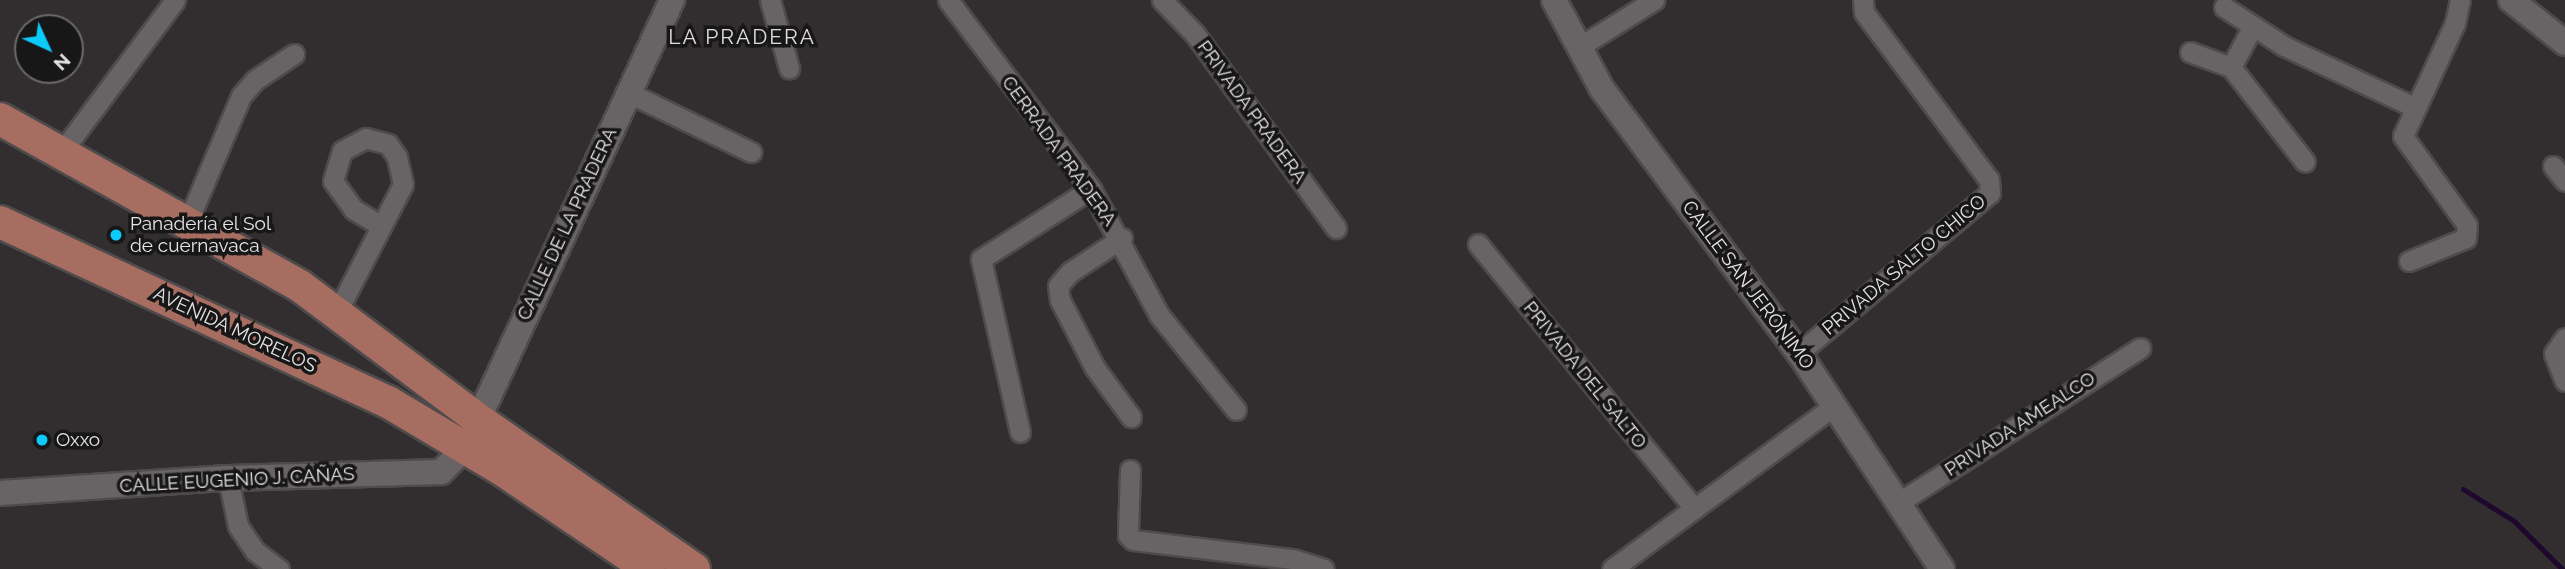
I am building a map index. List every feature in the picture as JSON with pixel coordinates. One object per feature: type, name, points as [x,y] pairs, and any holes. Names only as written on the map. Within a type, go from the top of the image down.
[{"type":"main road","points":[[0,119],[60,154],[188,221],[337,312],[478,419],[694,569]]},
{"type":"main road","name":"AVENIDA MORELOS","points":[[0,222],[269,344],[388,402],[465,448],[649,569]]},
{"type":"street","points":[[60,154],[175,0]]},
{"type":"street","name":"CALLE DE LA PRADERA","points":[[465,448],[627,92],[672,0]]},
{"type":"street","points":[[770,0],[789,68]]},
{"type":"street","name":"CERRADA PRADERA","points":[[948,0],[1091,190],[1122,238],[1159,315],[1236,410]]},
{"type":"street","name":"PRIVADA PRADERA","points":[[1162,0],[1195,34],[1336,228]]},
{"type":"street","name":"CALLE SAN JERÓNIMO","points":[[1554,0],[1602,89],[1799,353],[1901,501],[1942,569]]},
{"type":"street","points":[[1579,47],[1654,0]]},
{"type":"street","name":"PRIVADA SALTO CHICO","points":[[1799,353],[1990,193],[1989,180],[1864,12],[1863,0]]},
{"type":"street","points":[[2409,261],[2459,243],[2466,237],[2467,225],[2403,136],[2414,107],[2455,23],[2460,0]]},
{"type":"street","points":[[2455,23],[2476,0]]},
{"type":"street","points":[[2511,0],[2565,43]]},
{"type":"street","points":[[2224,7],[2253,26],[2414,107]]},
{"type":"street","points":[[2231,66],[2253,26]]},
{"type":"street","points":[[2190,52],[2231,66],[2305,162]]},
{"type":"street","points":[[188,221],[241,96],[255,80],[295,54]]},
{"type":"street","points":[[627,92],[751,152]]},
{"type":"street","points":[[2553,166],[2565,181]]},
{"type":"street","points":[[1020,432],[981,259],[1091,190]]},
{"type":"street","points":[[337,312],[381,226]]},
{"type":"street","points":[[1122,238],[1070,272],[1058,286],[1060,300],[1095,368],[1131,417]]},
{"type":"street","name":"PRIVADA DEL SALTO","points":[[1478,244],[1692,505]]},
{"type":"street","points":[[2559,346],[2565,381]]},
{"type":"street","name":"PRIVADA AMEALCO","points":[[1901,501],[2140,348]]},
{"type":"street","points":[[1612,569],[1692,505],[1835,405]]},
{"type":"street","name":"CALLE EUGENIO J. CAÑAS","points":[[0,492],[228,478],[442,472],[465,448]]},
{"type":"street","points":[[1130,470],[1128,535],[1133,540],[1293,559],[1323,569]]},
{"type":"street","points":[[228,478],[238,526],[255,551],[279,569]]},
{"type":"waterway","points":[[2463,489],[2514,521],[2562,569]]},
{"type":"place","name":"Panadería el Sol de cuernavaca","points":[[116,235]]},
{"type":"place","name":"Oxxo","points":[[42,440]]},
{"type":"district","name":"LA PRADERA","points":[[742,37]]}]
